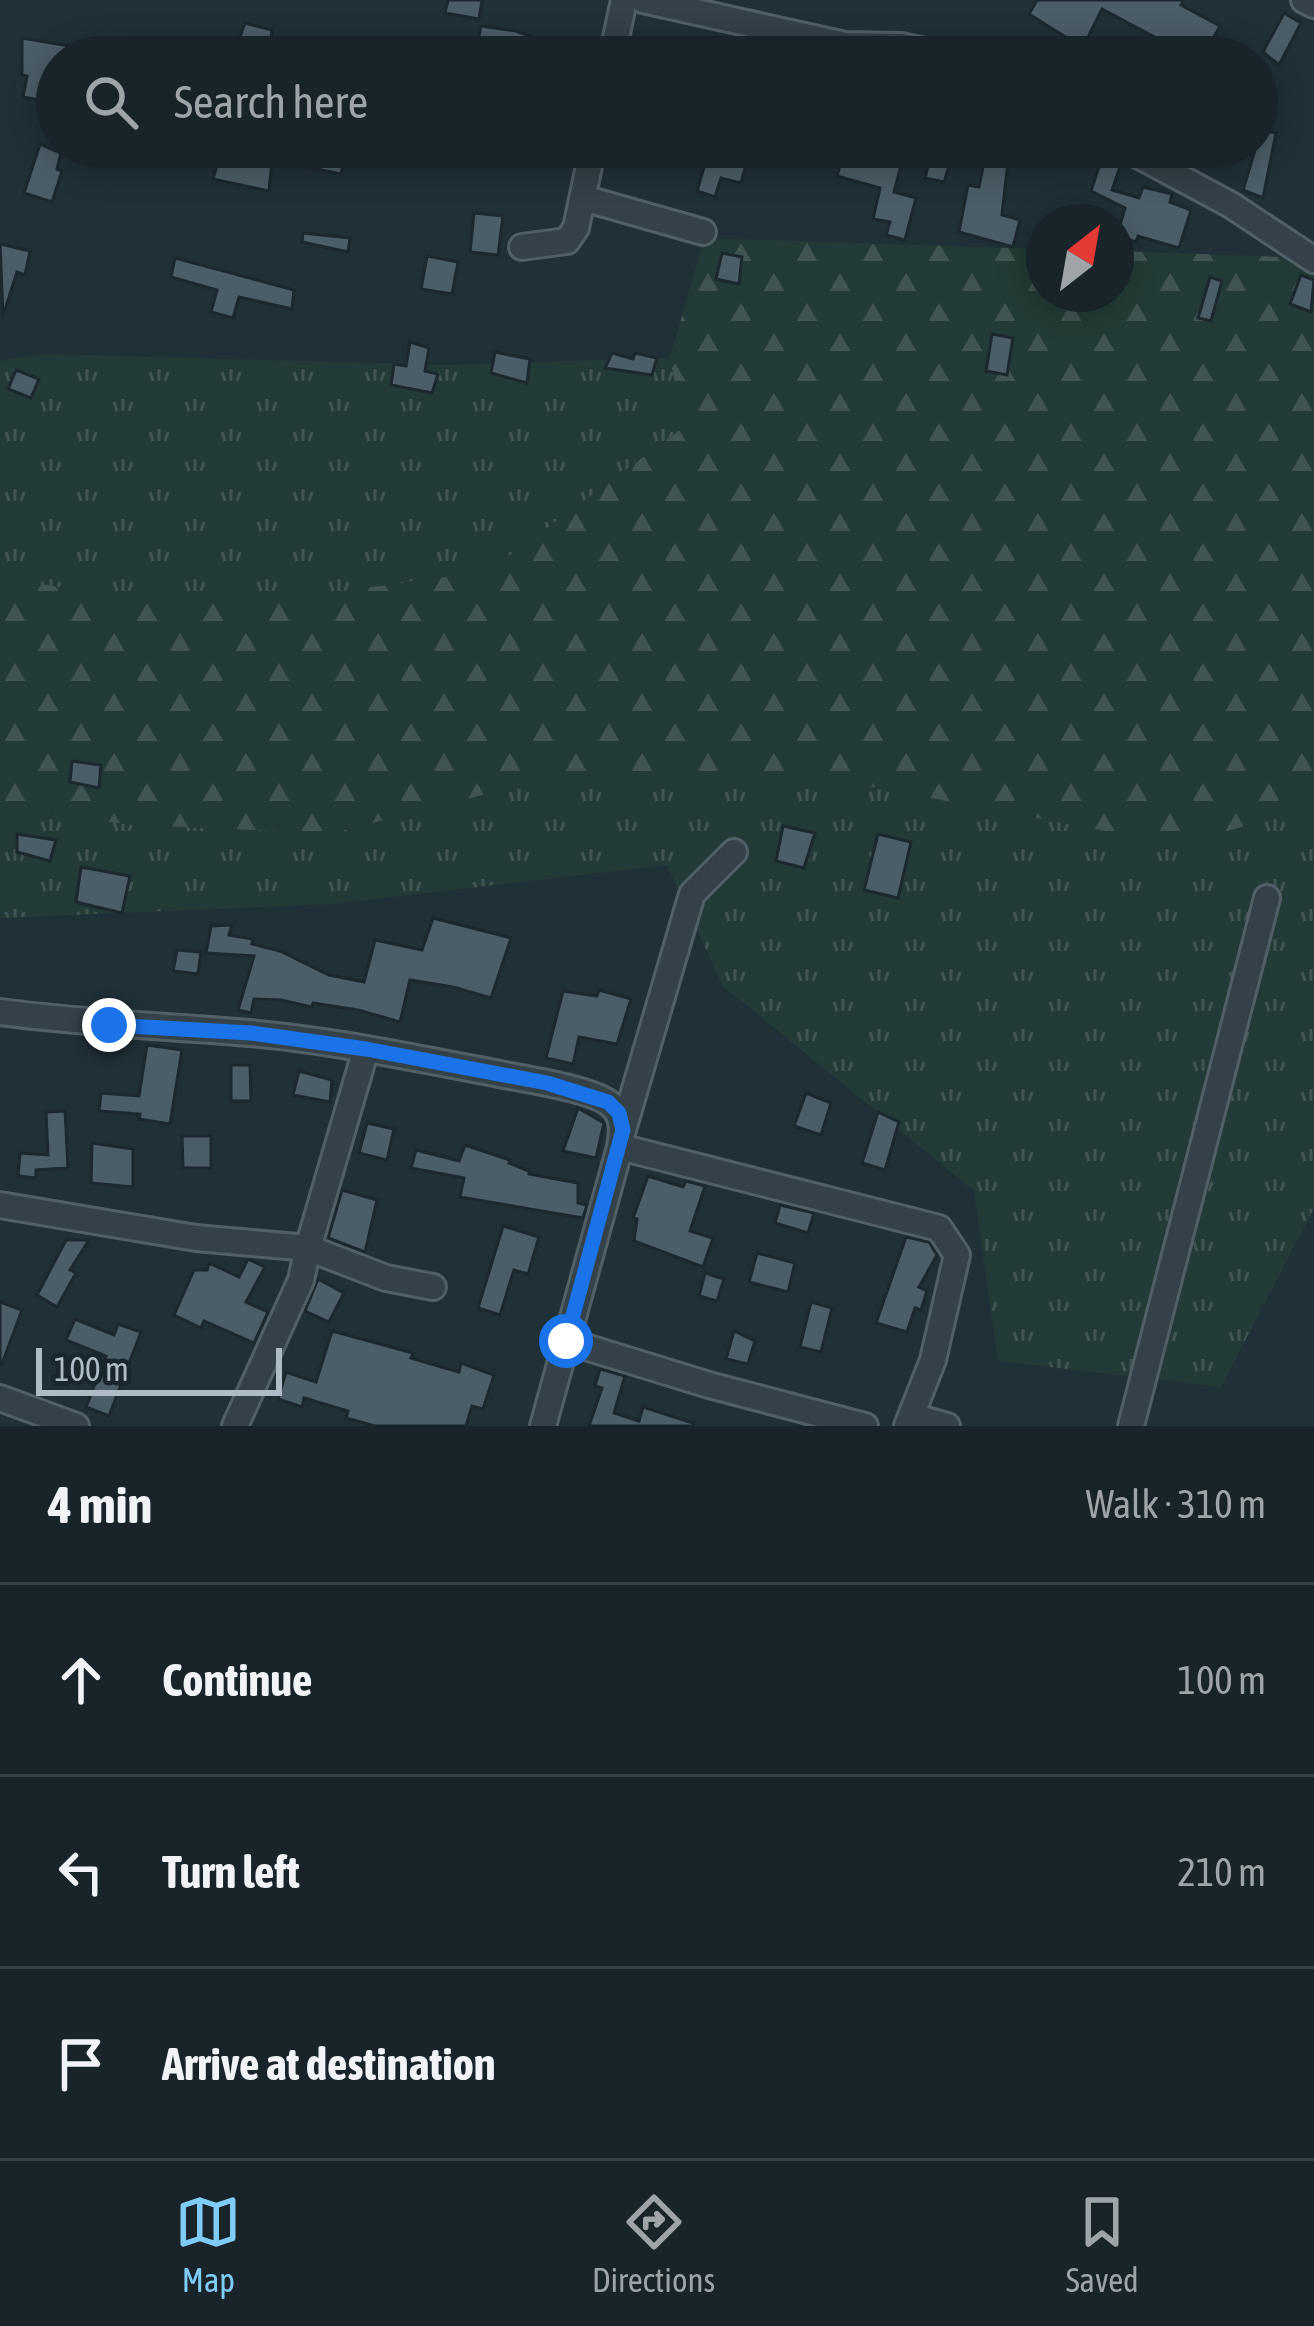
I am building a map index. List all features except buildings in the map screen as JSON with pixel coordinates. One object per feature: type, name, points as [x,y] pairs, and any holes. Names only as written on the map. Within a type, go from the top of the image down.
[{"type":"street","points":[[616,36],[623,0]]},
{"type":"street","points":[[643,0],[712,8],[815,36]]},
{"type":"street","points":[[1304,0],[1314,5]]},
{"type":"street","points":[[522,248],[567,241],[576,229],[589,168]]},
{"type":"street","points":[[1162,168],[1231,205],[1314,260]]},
{"type":"street","points":[[583,198],[703,232]]},
{"type":"street","points":[[543,1426],[692,894],[734,851]]},
{"type":"street","points":[[1130,1426],[1267,898]]},
{"type":"street","points":[[0,1012],[109,1025],[251,1033],[547,1083],[608,1102],[619,1113],[622,1138]]},
{"type":"street","points":[[236,1426],[301,1280],[366,1049]]},
{"type":"street","points":[[622,1138],[939,1228],[957,1255],[933,1360],[909,1421],[946,1426]]},
{"type":"street","points":[[0,1205],[196,1238],[308,1248],[386,1278],[433,1287]]},
{"type":"street","points":[[566,1341],[865,1426]]},
{"type":"street","points":[[0,1398],[76,1426]]},
{"type":"green space","points":[[704,238],[1026,248],[1026,312],[1134,312],[1134,252],[1314,258],[1314,806],[1179,845],[863,785],[702,771],[554,777],[332,833],[135,825],[0,808],[0,576],[100,595],[257,603],[489,571],[684,427],[670,358]]},
{"type":"green space","points":[[42,354],[447,365],[670,358],[684,427],[489,571],[257,603],[100,595],[0,576],[0,361]]},
{"type":"green space","points":[[702,771],[863,785],[1179,845],[1314,806],[1314,1208],[1221,1387],[998,1361],[974,1191],[723,986],[667,865],[333,904],[0,918],[0,808],[135,825],[332,833],[554,777]]},
{"type":"route","points":[[109,1025],[251,1033],[366,1049],[547,1083],[608,1102],[619,1113],[623,1130],[566,1341]]}]
